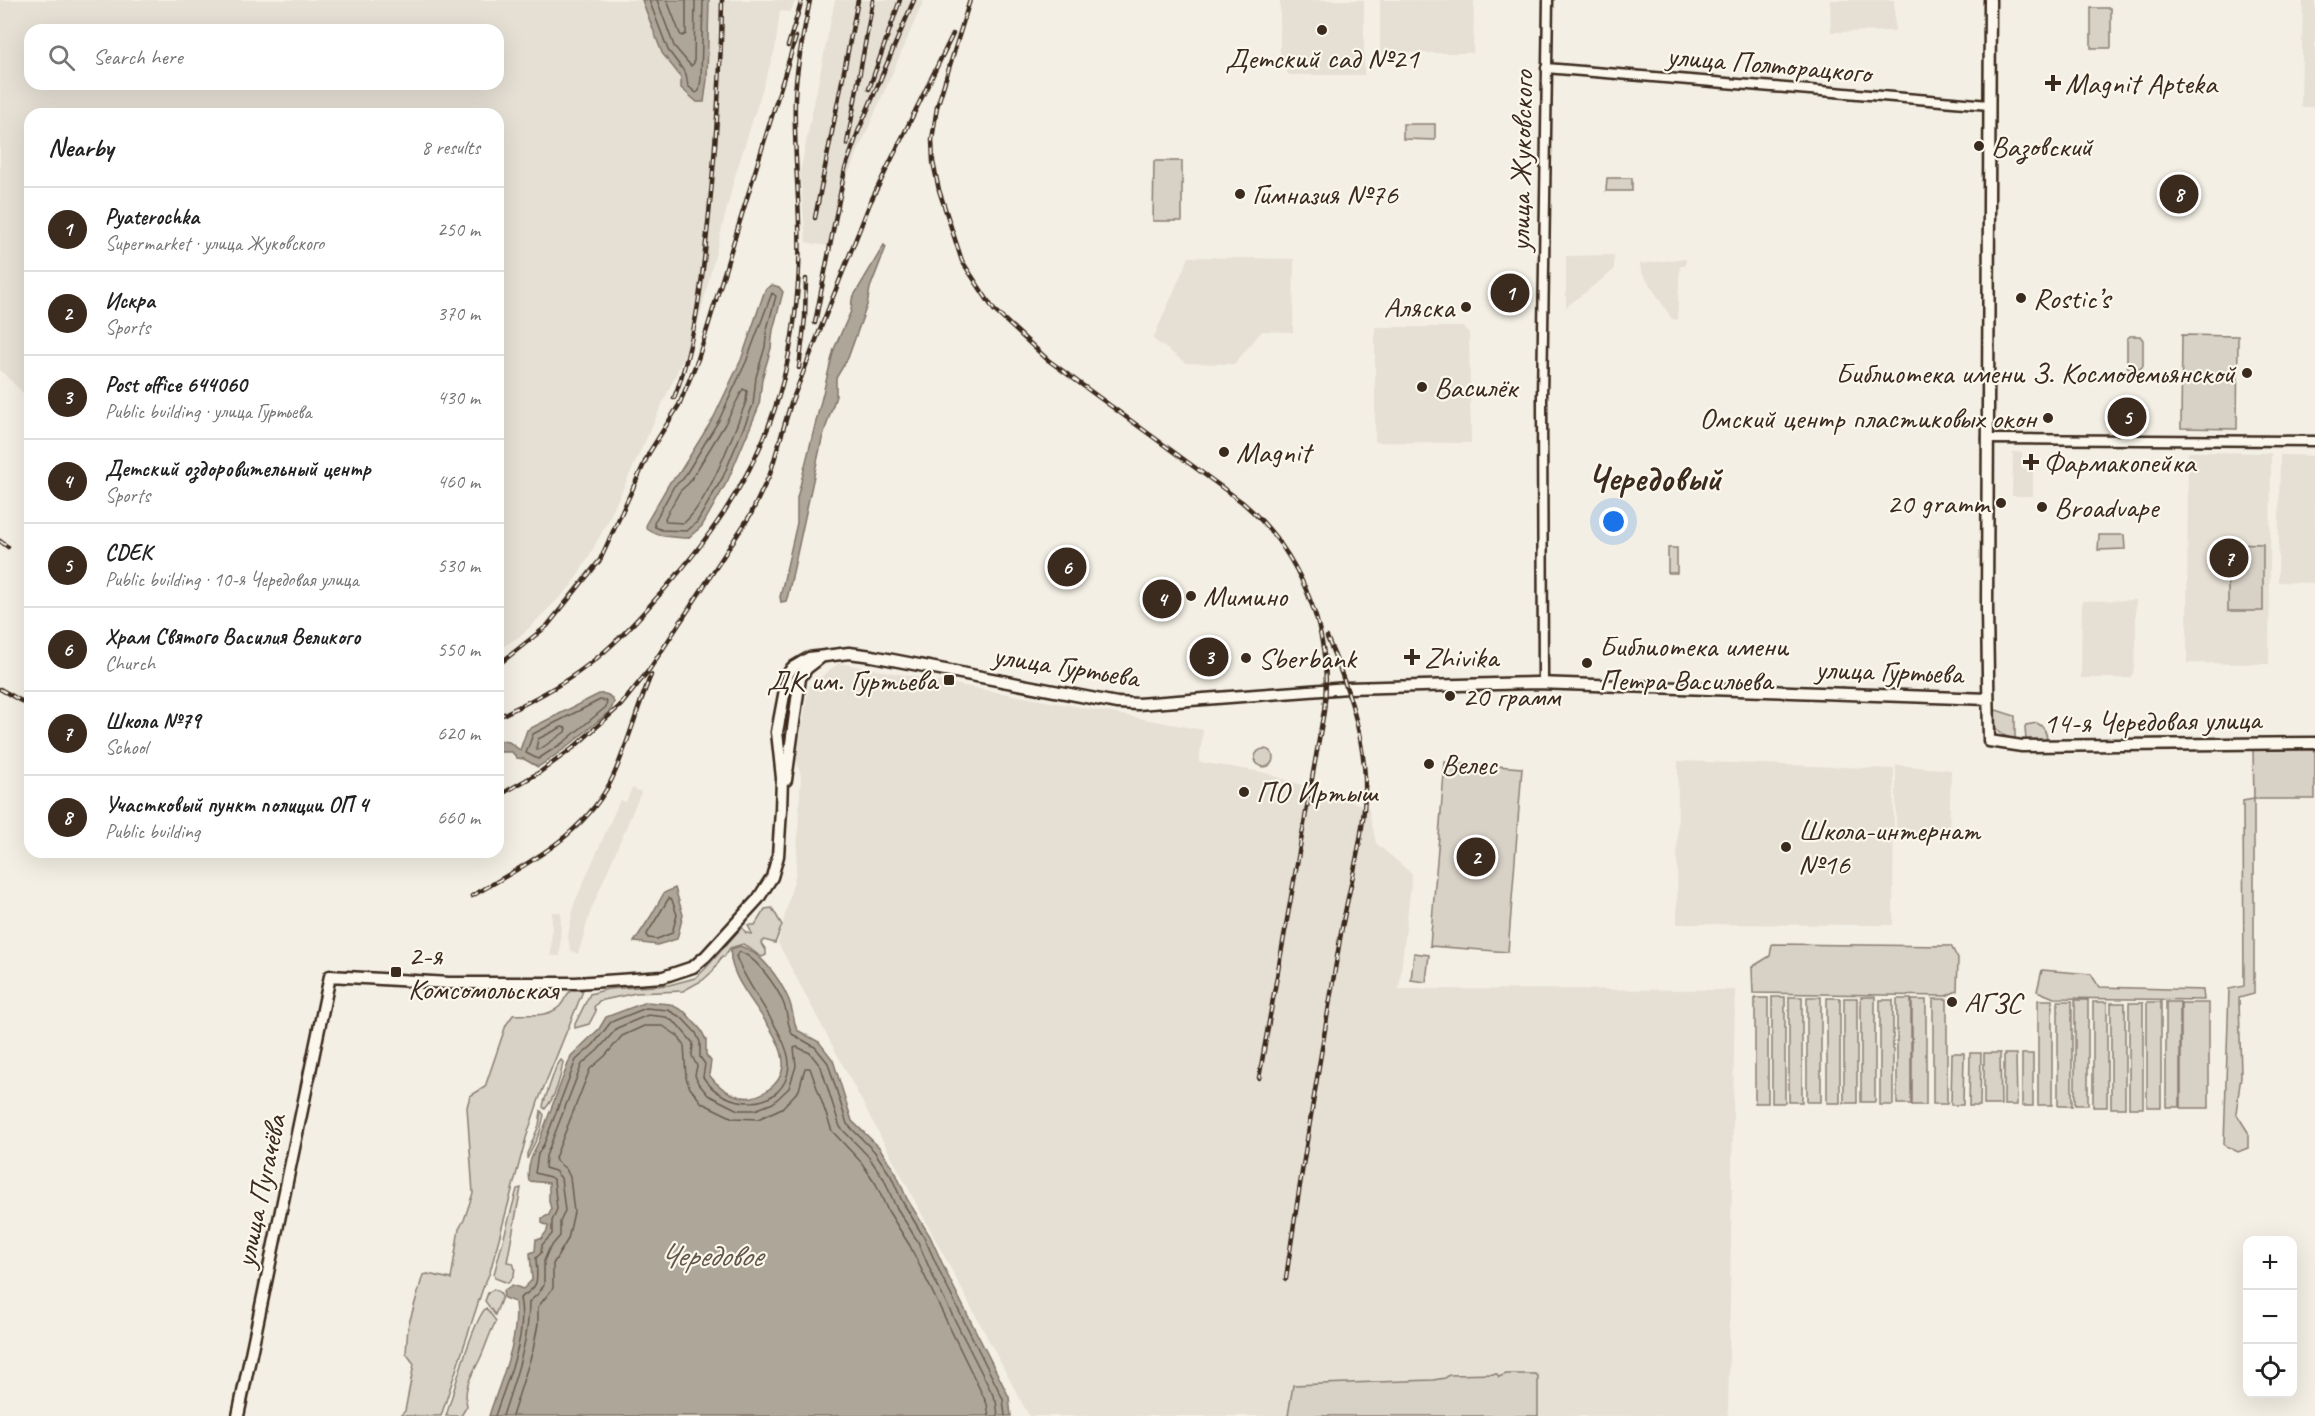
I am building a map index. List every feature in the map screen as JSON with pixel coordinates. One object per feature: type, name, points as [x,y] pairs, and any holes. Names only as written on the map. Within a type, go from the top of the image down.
[{"type":"main road","points":[[1988,699],[1990,0]]},
{"type":"main road","name":"улица Гуртьева","points":[[330,976],[520,984],[639,980],[671,975],[693,967],[706,956],[763,892],[772,877],[778,856],[781,810],[782,778],[777,732],[788,674],[798,663],[809,658],[849,653],[1138,705],[1314,689],[1543,683],[1988,699]]},
{"type":"main road","name":"14-я Чередовая улица","points":[[1988,699],[1989,741],[2022,746],[2315,743]]},
{"type":"main road","name":"улица Пугачёва","points":[[238,1416],[330,976]]},
{"type":"street","name":"улица Жуковского","points":[[1543,683],[1542,399],[1548,0]]},
{"type":"street","name":"улица Полторацкого","points":[[1546,68],[1989,105]]},
{"type":"street","points":[[1988,439],[2315,441]]},
{"type":"shaded area","points":[[0,0],[796,0],[790,12],[780,11],[775,49],[735,176],[696,331],[608,521],[572,585],[523,634],[504,646],[504,108],[24,108],[24,394],[0,370]]},
{"type":"shaded area","points":[[835,0],[924,0],[846,179],[832,247],[806,242],[800,173]]},
{"type":"shaded area","name":"Детский сад №21","points":[[1280,0],[1364,0],[1364,75],[1289,75],[1280,61]]},
{"type":"shaded area","points":[[1380,0],[1474,0],[1473,53],[1380,53]]},
{"type":"shaded area","points":[[1830,0],[1894,0],[1895,31],[1831,32]]},
{"type":"shaded area","points":[[2303,0],[2315,0],[2315,107],[2301,107]]},
{"type":"shaded area","points":[[2091,8],[2111,8],[2111,48],[2091,48]]},
{"type":"shaded area","points":[[1403,124],[1435,124],[1435,140],[1403,139]]},
{"type":"shaded area","points":[[1154,161],[1182,161],[1182,221],[1153,221]]},
{"type":"shaded area","points":[[1607,178],[1632,178],[1632,191],[1606,191]]},
{"type":"shaded area","points":[[1614,255],[1614,270],[1566,307],[1566,256]]},
{"type":"shaded area","points":[[1189,257],[1294,259],[1293,332],[1262,331],[1234,364],[1186,363],[1153,339]]},
{"type":"shaded area","points":[[1686,259],[1685,266],[1680,266],[1677,320],[1672,319],[1641,271],[1640,264]]},
{"type":"shaded area","name":"Василёк","points":[[1375,327],[1463,327],[1469,333],[1471,443],[1375,442]]},
{"type":"shaded area","points":[[2182,335],[2238,336],[2237,429],[2181,428]]},
{"type":"shaded area","points":[[2130,336],[2140,336],[2143,340],[2143,366],[2140,369],[2130,369],[2127,366],[2127,339]]},
{"type":"shaded area","points":[[2013,452],[2022,453],[2022,469],[2033,469],[2033,496],[2012,496]]},
{"type":"shaded area","points":[[2188,452],[2271,453],[2269,664],[2187,663]]},
{"type":"shaded area","points":[[2280,455],[2315,456],[2315,583],[2278,582]]},
{"type":"shaded area","points":[[2099,535],[2124,535],[2125,549],[2098,550]]},
{"type":"shaded area","points":[[2228,543],[2263,544],[2263,611],[2228,611]]},
{"type":"shaded area","points":[[1668,548],[1677,548],[1677,573],[1668,573]]},
{"type":"shaded area","points":[[2136,600],[2136,646],[2133,673],[2130,678],[2081,678],[2082,601]]},
{"type":"shaded area","points":[[839,663],[1203,730],[1199,762],[1262,772],[1368,807],[1376,843],[1412,874],[1399,989],[1735,990],[1728,1416],[1029,1416],[778,943],[796,872],[801,775],[796,761],[809,686]]},
{"type":"shaded area","points":[[1996,710],[2015,716],[2015,740],[2003,735],[1994,727],[1992,711]]},
{"type":"shaded area","points":[[2037,723],[2045,730],[2047,741],[2026,741],[2026,725]]},
{"type":"shaded area","points":[[1260,749],[1268,749],[1273,754],[1271,765],[1260,767],[1255,762],[1255,754]]},
{"type":"shaded area","points":[[2253,750],[2315,750],[2315,799],[2254,799]]},
{"type":"shaded area","name":"Школа-интернат №16","points":[[1678,761],[1894,769],[1893,925],[1677,924]]},
{"type":"shaded area","points":[[1445,762],[1522,768],[1508,952],[1430,946]]},
{"type":"shaded area","points":[[1896,765],[1951,770],[1949,834],[1914,834],[1896,828]]},
{"type":"shaded area","points":[[632,788],[641,792],[591,910],[578,954],[570,950],[568,936],[574,904],[620,800],[626,802]]},
{"type":"shaded area","points":[[2254,799],[2254,994],[2239,998],[2241,1076],[2236,1113],[2248,1132],[2248,1148],[2238,1152],[2224,1145],[2229,989],[2244,986],[2243,801]]},
{"type":"shaded area","points":[[772,908],[782,925],[775,943],[764,940],[761,943],[766,950],[766,955],[762,957],[743,944],[730,948],[713,971],[703,980],[683,991],[636,993],[599,1001],[594,1007],[596,1011],[589,1024],[575,1028],[590,994],[608,989],[669,985],[695,978],[742,927],[746,933],[752,934],[748,925],[755,925],[765,909]]},
{"type":"shaded area","points":[[552,912],[561,912],[560,956],[551,956]]},
{"type":"shaded area","points":[[1772,944],[1951,946],[1958,959],[1957,991],[1946,996],[1753,993],[1752,967],[1770,956]]},
{"type":"shaded area","points":[[1414,953],[1429,955],[1426,982],[1411,980]]},
{"type":"shaded area","points":[[2042,970],[2091,974],[2099,987],[2203,990],[2204,1000],[2054,998],[2037,991]]},
{"type":"shaded area","points":[[575,988],[583,991],[539,1099],[526,1138],[490,1272],[441,1416],[400,1416],[405,1411],[414,1364],[406,1353],[408,1327],[423,1275],[451,1279],[459,1229],[473,1193],[467,1107],[470,1096],[485,1087],[506,1025],[513,1015],[538,1015],[555,1010]]},
{"type":"shaded area","points":[[1772,997],[1785,997],[1785,1103],[1772,1103]]},
{"type":"shaded area","points":[[1789,997],[1802,997],[1802,1102],[1789,1102]]},
{"type":"shaded area","points":[[1807,997],[1821,997],[1821,1102],[1807,1102]]},
{"type":"shaded area","points":[[1861,997],[1875,997],[1875,1102],[1861,1102]]},
{"type":"shaded area","points":[[1755,998],[1768,998],[1768,1103],[1755,1103]]},
{"type":"shaded area","points":[[1827,998],[1840,998],[1840,1103],[1827,1103]]},
{"type":"shaded area","points":[[1844,998],[1857,998],[1857,1103],[1844,1103]]},
{"type":"shaded area","points":[[1897,999],[1911,999],[1911,1104],[1897,1104]]},
{"type":"shaded area","points":[[1933,999],[1947,999],[1947,1104],[1933,1104]]},
{"type":"shaded area","points":[[1880,1000],[1893,1000],[1893,1105],[1880,1105]]},
{"type":"shaded area","points":[[1912,1000],[1926,1000],[1926,1105],[1912,1105]]},
{"type":"shaded area","points":[[2038,1000],[2052,1000],[2052,1105],[2038,1105]]},
{"type":"shaded area","points":[[2075,1000],[2088,1000],[2088,1105],[2075,1105]]},
{"type":"shaded area","points":[[2058,1001],[2072,1001],[2072,1106],[2058,1106]]},
{"type":"shaded area","points":[[2093,1002],[2107,1002],[2107,1107],[2093,1107]]},
{"type":"shaded area","points":[[2147,1002],[2161,1002],[2161,1107],[2147,1107]]},
{"type":"shaded area","points":[[2166,1002],[2180,1002],[2180,1107],[2166,1107]]},
{"type":"shaded area","points":[[2111,1003],[2125,1003],[2125,1108],[2111,1108]]},
{"type":"shaded area","points":[[2129,1003],[2143,1003],[2143,1108],[2129,1108]]},
{"type":"shaded area","points":[[2181,1003],[2209,1003],[2209,1108],[2181,1108]]},
{"type":"shaded area","points":[[1952,1053],[1964,1053],[1963,1105],[1951,1105]]},
{"type":"shaded area","points":[[1970,1053],[1981,1053],[1980,1106],[1969,1106]]},
{"type":"shaded area","points":[[1984,1053],[2000,1053],[2001,1105],[1984,1105]]},
{"type":"shaded area","points":[[2004,1054],[2016,1054],[2017,1105],[2004,1105]]},
{"type":"shaded area","points":[[2022,1054],[2033,1054],[2033,1106],[2022,1106]]},
{"type":"shaded area","points":[[561,1060],[563,1062],[557,1087],[545,1109],[544,1102],[556,1067]]},
{"type":"shaded area","points":[[541,1111],[544,1115],[540,1132],[527,1159],[539,1125]]},
{"type":"shaded area","points":[[521,1188],[507,1262],[513,1263],[515,1271],[508,1283],[495,1278],[494,1274],[517,1189]]},
{"type":"shaded area","points":[[494,1289],[502,1297],[495,1315],[485,1301],[488,1293]]},
{"type":"shaded area","points":[[486,1308],[496,1321],[468,1382],[467,1406],[461,1416],[446,1416],[469,1342]]},
{"type":"shaded area","points":[[1497,1374],[1499,1377],[1506,1374],[1535,1374],[1538,1376],[1538,1416],[1288,1416],[1293,1385],[1433,1380],[1449,1375]]},
{"type":"water","points":[[642,0],[709,0],[707,79],[704,102],[697,102],[681,88],[681,77],[662,53]]},
{"type":"water","points":[[884,245],[886,247],[870,288],[867,305],[848,358],[836,378],[836,396],[822,439],[788,595],[786,601],[781,602],[780,597],[797,523],[797,498],[834,349],[851,311],[852,299]]},
{"type":"water","points":[[772,285],[779,287],[783,292],[762,379],[759,406],[728,480],[702,526],[688,538],[656,534],[646,528],[647,522],[670,482],[678,475],[714,417],[741,360],[765,290]]},
{"type":"water","points":[[599,694],[606,694],[614,702],[611,710],[567,747],[538,767],[524,759],[517,758],[512,752],[504,752],[504,741],[520,750],[527,730]]},
{"type":"water","points":[[675,888],[683,915],[677,939],[657,945],[634,942],[664,893]]},
{"type":"water","name":"Чередовое","points":[[740,946],[762,960],[780,982],[791,1006],[797,1030],[819,1042],[833,1060],[852,1121],[879,1147],[896,1173],[907,1199],[930,1236],[1009,1397],[1011,1416],[489,1416],[515,1331],[515,1302],[504,1298],[503,1291],[512,1285],[523,1289],[532,1280],[530,1253],[535,1251],[536,1239],[541,1239],[547,1231],[548,1226],[542,1223],[542,1218],[549,1215],[551,1209],[549,1183],[529,1181],[529,1166],[571,1056],[599,1029],[606,1017],[646,1002],[670,1004],[685,1012],[701,1030],[706,1040],[706,1055],[711,1061],[709,1075],[718,1085],[729,1093],[745,1097],[753,1097],[767,1091],[778,1080],[781,1073],[783,1066],[781,1052],[775,1037],[737,977],[732,963],[731,949]]},
{"type":"railway","points":[[674,398],[688,354],[704,260],[716,134],[722,0]]},
{"type":"railway","points":[[788,46],[802,0]]},
{"type":"railway","points":[[504,714],[578,673],[630,627],[691,558],[708,535],[740,487],[765,435],[784,378],[797,300],[799,238],[795,98],[810,0]]},
{"type":"railway","points":[[815,218],[858,0]]},
{"type":"railway","points":[[847,144],[873,0]]},
{"type":"railway","points":[[869,89],[900,0]]},
{"type":"railway","points":[[815,323],[845,169],[858,132],[914,0]]},
{"type":"railway","points":[[970,0],[937,107],[932,140],[933,162],[939,190],[962,261],[994,310],[1048,360],[1242,502],[1263,522],[1297,570],[1318,625],[1324,653],[1326,682],[1324,711],[1259,1078]]},
{"type":"railway","points":[[504,793],[540,772],[573,748],[621,705],[649,670],[751,514],[770,474],[790,406],[870,203],[953,34]]},
{"type":"railway","points":[[504,660],[547,626],[600,560],[649,453],[679,405],[698,359],[796,37]]},
{"type":"railway","points":[[799,368],[805,318],[806,279]]},
{"type":"railway","points":[[0,541],[8,547]]},
{"type":"railway","points":[[1286,1279],[1341,933],[1361,836],[1365,797],[1363,758],[1357,723],[1347,688],[1327,637]]},
{"type":"railway","points":[[472,896],[549,849],[583,820],[598,802],[616,770],[651,675]]},
{"type":"railway","points":[[0,689],[24,703]]},
{"type":"place","name":"Детский сад №21","points":[[1322,30]]},
{"type":"place","name":"Magnit Apteka","points":[[2053,83]]},
{"type":"place","name":"Вазовский","points":[[1979,146]]},
{"type":"place","name":"Гимназия №76","points":[[1240,194]]},
{"type":"place","name":"Участковый пункт полиции ОП 4","points":[[2179,194]]},
{"type":"place","name":"Pyaterochka","points":[[1510,293]]},
{"type":"place","name":"Rostic’s","points":[[2021,298]]},
{"type":"place","name":"Аляска","points":[[1466,307]]},
{"type":"place","name":"Библиотека имени З. Космодемьянской","points":[[2247,373]]},
{"type":"place","name":"Василёк","points":[[1422,387]]},
{"type":"place","name":"CDEK","points":[[2127,417]]},
{"type":"place","name":"Омский центр пластиковых окон","points":[[2048,418]]},
{"type":"place","name":"Magnit","points":[[1224,452]]},
{"type":"place","name":"Фармакопейка","points":[[2031,462]]},
{"type":"place","name":"20 gramm","points":[[2001,503]]},
{"type":"place","name":"Broadvape","points":[[2042,507]]},
{"type":"place","name":"Школа №79","points":[[2229,558]]},
{"type":"place","name":"Храм Святого Василия Великого","points":[[1067,567]]},
{"type":"place","name":"Мимино","points":[[1191,596]]},
{"type":"place","name":"Детский оздоровительный центр","points":[[1162,599]]},
{"type":"place","name":"Post office 644060","points":[[1209,657]]},
{"type":"place","name":"Zhivika","points":[[1412,657]]},
{"type":"place","name":"Sberbank","points":[[1246,658]]},
{"type":"place","name":"Библиотека имени Петра Васильева","points":[[1587,663]]},
{"type":"place","name":"ДК им. Гуртьева","points":[[949,680]]},
{"type":"place","name":"20 грамм","points":[[1450,696]]},
{"type":"place","name":"Велес","points":[[1429,764]]},
{"type":"place","name":"ПО Иртыш","points":[[1244,792]]},
{"type":"place","name":"Школа-интернат №16","points":[[1786,847]]},
{"type":"place","name":"Искра","points":[[1476,857]]},
{"type":"place","name":"2-я Комсомольская","points":[[396,972]]},
{"type":"place","name":"АГЗС","points":[[1952,1002]]},
{"type":"district","name":"Чередовый","points":[[1654,477]]}]
